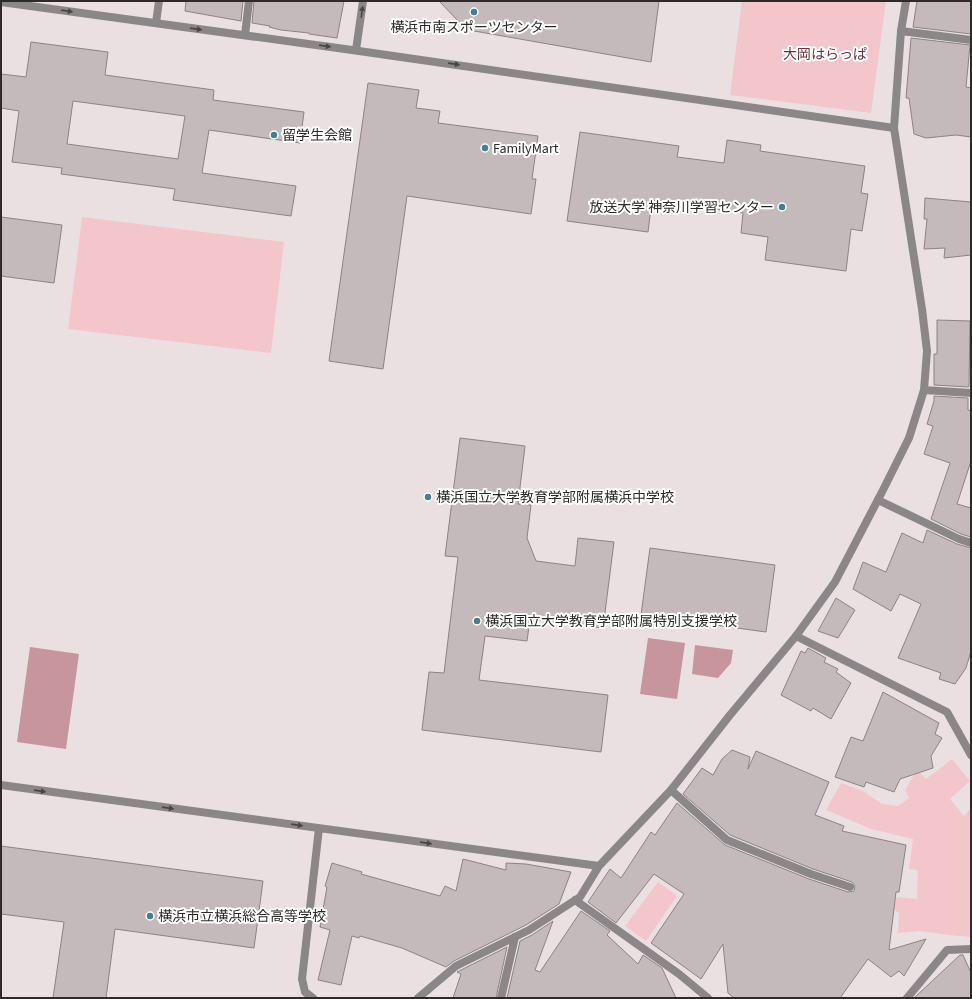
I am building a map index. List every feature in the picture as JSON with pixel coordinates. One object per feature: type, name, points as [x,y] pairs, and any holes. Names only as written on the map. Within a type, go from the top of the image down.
[{"type":"street","points":[[156,23],[159,1]]},
{"type":"street","points":[[245,35],[249,1]]},
{"type":"street","points":[[356,50],[363,1]]},
{"type":"street","points":[[418,998],[456,966],[529,930],[580,897],[599,866],[671,790],[796,636],[835,582],[909,438],[924,390],[927,350],[894,128],[901,31],[906,1]]},
{"type":"street","points":[[1,2],[356,50],[894,128]]},
{"type":"street","points":[[901,31],[971,40]]},
{"type":"street","points":[[924,390],[971,393]]},
{"type":"street","points":[[878,500],[959,539],[971,542]]},
{"type":"street","points":[[796,636],[947,712],[971,755]]},
{"type":"street","points":[[1,786],[599,866]]},
{"type":"street","points":[[671,790],[727,840],[811,874],[850,887]]},
{"type":"street","points":[[313,998],[305,992],[302,979],[319,828]]},
{"type":"street","points":[[575,900],[679,974],[708,998]]},
{"type":"street","points":[[501,998],[515,937]]},
{"type":"street","points":[[907,998],[947,950],[971,949]]},
{"type":"green space","name":"大岡はらっぱ","points":[[742,1],[886,1],[871,113],[730,95]]},
{"type":"green space","points":[[82,217],[284,242],[271,353],[68,329]]},
{"type":"green space","points":[[952,759],[970,781],[950,799],[964,816],[971,808],[971,937],[920,931],[898,933],[899,913],[893,909],[897,897],[917,899],[918,870],[909,869],[913,839],[871,829],[826,810],[841,783],[863,791],[882,804],[898,806],[909,798],[905,790],[917,770],[926,779]]},
{"type":"green space","points":[[658,882],[677,896],[646,941],[625,926]]},
{"type":"shaded area","points":[[648,638],[685,643],[677,699],[640,694]]},
{"type":"shaded area","points":[[695,645],[733,650],[731,663],[718,678],[692,674]]},
{"type":"shaded area","points":[[30,647],[79,654],[66,749],[17,742]]},
{"type":"building","points":[[186,1],[243,1],[241,21],[185,11]]},
{"type":"building","points":[[254,1],[344,1],[337,38],[281,30],[269,27],[270,26],[252,23]]},
{"type":"building","points":[[439,1],[659,1],[651,62],[474,31],[461,24]]},
{"type":"building","points":[[917,1],[971,1],[971,34],[913,27]]},
{"type":"building","points":[[911,38],[970,45],[966,87],[971,88],[971,137],[956,135],[926,138],[914,134],[909,98],[906,98]]},
{"type":"building","name":"留学生会館","points":[[31,42],[108,52],[105,75],[214,90],[213,100],[304,112],[300,143],[209,130],[202,173],[296,186],[291,216],[173,200],[175,189],[61,174],[62,168],[12,162],[19,111],[1,108],[1,74],[26,77]],"holes":[[[73,101],[185,116],[178,159],[67,144]]]},
{"type":"building","points":[[368,83],[419,90],[416,108],[440,111],[438,123],[538,136],[532,179],[536,179],[531,214],[407,196],[383,369],[329,361]]},
{"type":"building","name":"放送大学 神奈川学習センター","points":[[580,132],[679,146],[677,157],[724,163],[727,140],[761,145],[760,151],[865,166],[861,193],[868,194],[862,231],[851,229],[846,271],[765,260],[768,237],[741,233],[743,213],[652,200],[648,232],[567,221]]},
{"type":"building","points":[[925,198],[971,202],[971,255],[944,258],[945,248],[924,249],[927,219],[924,219]]},
{"type":"building","points":[[1,217],[62,225],[54,283],[1,276]]},
{"type":"building","points":[[937,320],[970,321],[969,387],[934,385],[934,354],[937,354]]},
{"type":"building","points":[[934,396],[968,398],[968,410],[971,411],[971,461],[957,504],[971,508],[971,537],[961,534],[931,519],[950,463],[924,454],[933,426],[927,424],[934,401]]},
{"type":"building","points":[[460,438],[525,446],[518,504],[531,505],[527,538],[536,561],[575,566],[578,538],[614,542],[603,628],[530,619],[527,641],[485,636],[479,680],[608,695],[601,752],[422,730],[429,672],[444,673],[458,557],[445,556]]},
{"type":"building","points":[[927,530],[957,544],[971,548],[971,651],[966,668],[955,684],[939,679],[941,673],[898,658],[921,604],[900,594],[891,611],[853,589],[863,562],[886,572],[902,533],[923,543]]},
{"type":"building","points":[[650,548],[775,565],[766,632],[641,615]]},
{"type":"building","points":[[836,598],[855,610],[838,638],[818,631]]},
{"type":"building","points":[[808,648],[826,658],[824,662],[838,669],[836,672],[851,683],[831,719],[813,708],[811,711],[781,695],[801,651],[805,653]]},
{"type":"building","points":[[883,692],[939,723],[935,734],[942,738],[931,756],[933,768],[900,779],[894,792],[866,782],[864,787],[835,777],[851,737],[863,741]]},
{"type":"building","points":[[732,750],[750,757],[748,769],[756,751],[829,782],[815,815],[844,826],[842,831],[906,845],[899,892],[896,892],[889,950],[926,939],[904,976],[899,971],[891,977],[868,959],[840,998],[734,998],[728,993],[723,944],[701,979],[651,943],[684,894],[654,874],[616,923],[588,902],[610,869],[621,878],[651,832],[655,835],[677,803],[725,845],[809,879],[848,892],[854,891],[855,886],[852,882],[813,869],[730,835],[683,794],[702,768],[713,775],[722,759]]},
{"type":"building","points":[[1,846],[263,881],[254,948],[115,929],[106,998],[53,998],[64,922],[1,914]]},
{"type":"building","points":[[463,859],[506,870],[506,863],[526,864],[571,872],[559,904],[526,925],[454,961],[446,967],[402,948],[360,936],[359,938],[352,936],[341,985],[318,980],[330,930],[320,927],[327,887],[325,886],[332,863],[362,872],[361,874],[440,896],[445,886],[456,891]]},
{"type":"building","points":[[581,911],[610,931],[607,935],[638,964],[643,955],[662,968],[676,998],[507,998],[520,941],[553,921],[535,970],[540,972]]},
{"type":"building","points":[[507,947],[496,998],[453,998],[461,974],[457,972]]},
{"type":"building","points":[[960,955],[963,955],[971,973],[971,998],[914,998]]},
{"type":"place","name":"横浜市南スポーツセンター","points":[[474,12]]},
{"type":"place","name":"留学生会館","points":[[274,135]]},
{"type":"place","name":"FamilyMart","points":[[485,148]]},
{"type":"place","name":"放送大学 神奈川学習センター","points":[[782,207]]},
{"type":"place","name":"横浜国立大学教育学部附属横浜中学校","points":[[428,497]]},
{"type":"place","name":"横浜国立大学教育学部附属特別支援学校","points":[[477,621]]},
{"type":"place","name":"横浜市立横浜総合高等学校","points":[[150,916]]}]
